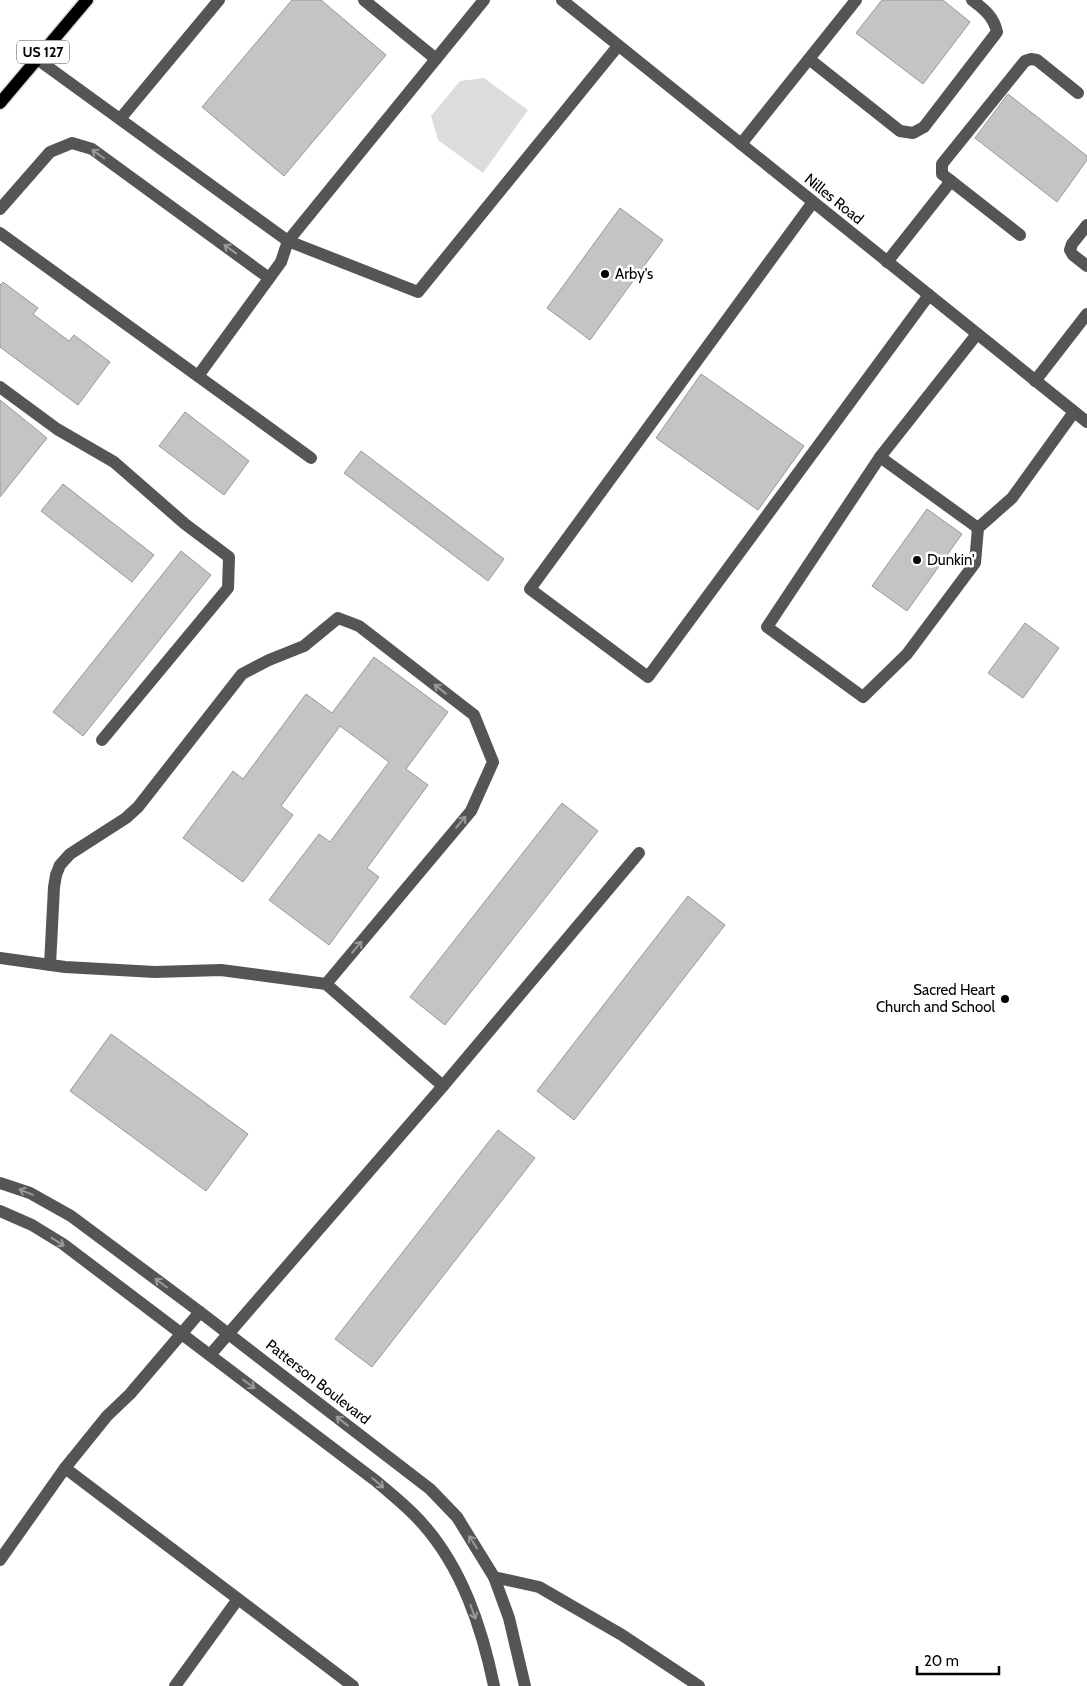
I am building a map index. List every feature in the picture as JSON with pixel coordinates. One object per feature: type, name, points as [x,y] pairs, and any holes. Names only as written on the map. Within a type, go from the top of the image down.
[{"type":"main road","name":"US 127","points":[[0,103],[87,0]]},
{"type":"street","points":[[120,119],[219,0]]},
{"type":"street","points":[[364,0],[436,59]]},
{"type":"street","points":[[198,376],[281,262],[288,241],[484,0]]},
{"type":"street","name":"Nilles Road","points":[[562,0],[1087,422]]},
{"type":"street","points":[[741,144],[856,0]]},
{"type":"street","points":[[809,59],[900,131],[913,133],[924,127],[997,32],[996,24],[989,14],[972,0]]},
{"type":"street","points":[[37,59],[288,241],[418,292],[618,46]]},
{"type":"street","points":[[1020,235],[942,174],[942,164],[1025,61],[1037,60],[1078,93]]},
{"type":"street","points":[[0,209],[50,152],[72,143],[92,149],[269,278]]},
{"type":"street","points":[[887,262],[951,181]]},
{"type":"street","points":[[814,202],[530,590],[648,677],[929,295]]},
{"type":"street","points":[[1087,225],[1072,244],[1070,250],[1087,266]]},
{"type":"street","points":[[0,233],[312,458]]},
{"type":"street","points":[[1035,381],[1087,314]]},
{"type":"street","points":[[977,334],[880,457],[767,627],[863,697],[906,654],[975,563],[978,528],[1012,498],[1074,412]]},
{"type":"street","points":[[0,387],[57,429],[114,462],[185,524],[229,558],[228,588],[102,740]]},
{"type":"street","points":[[880,457],[978,528]]},
{"type":"street","points":[[50,964],[54,887],[60,865],[70,854],[126,818],[138,807],[242,674],[269,660],[304,646],[338,618],[359,626],[474,715],[493,762],[471,811],[326,984]]},
{"type":"street","points":[[210,1355],[443,1086],[640,853]]},
{"type":"street","points":[[0,958],[155,972],[221,970],[326,984],[443,1086]]},
{"type":"street","name":"Patterson Boulevard","points":[[0,1183],[30,1192],[71,1216],[200,1312],[430,1489],[457,1517],[494,1577],[510,1618],[524,1686]]},
{"type":"street","points":[[0,1211],[32,1224],[63,1244],[376,1481],[421,1522],[458,1577],[486,1650],[494,1686]]},
{"type":"street","points":[[0,1560],[65,1468],[107,1416],[130,1394],[200,1312]]},
{"type":"street","points":[[65,1468],[348,1684]]},
{"type":"street","points":[[494,1577],[539,1587],[622,1634],[699,1686]]},
{"type":"street","points":[[175,1686],[238,1599]]},
{"type":"shaded area","points":[[484,78],[528,110],[483,173],[438,140],[431,116],[460,81]]},
{"type":"building","points":[[292,0],[321,0],[386,55],[284,176],[202,107]]},
{"type":"building","points":[[882,0],[943,0],[970,22],[923,84],[856,33]]},
{"type":"building","points":[[1008,94],[1087,156],[1087,160],[1057,202],[975,138]]},
{"type":"building","name":"Arby's","points":[[620,208],[663,240],[590,340],[547,308]]},
{"type":"building","points":[[3,282],[38,308],[33,314],[69,341],[74,335],[110,362],[78,405],[0,347],[0,285]]},
{"type":"building","points":[[701,374],[804,446],[758,510],[656,438]]},
{"type":"building","points":[[0,400],[47,438],[0,497]]},
{"type":"building","points":[[185,412],[249,461],[224,495],[159,446]]},
{"type":"building","points":[[361,451],[504,559],[488,581],[344,473]]},
{"type":"building","points":[[63,484],[154,555],[132,582],[41,511]]},
{"type":"building","name":"Dunkin'","points":[[927,509],[962,534],[907,611],[872,586]]},
{"type":"building","points":[[181,551],[211,575],[83,736],[53,712]]},
{"type":"building","points":[[1025,623],[1059,648],[1023,698],[988,673]]},
{"type":"building","points":[[374,657],[448,712],[406,769],[428,785],[367,868],[379,877],[329,945],[269,900],[319,834],[330,842],[389,762],[340,726],[281,806],[293,815],[243,882],[183,838],[233,771],[243,779],[306,694],[332,713]]},
{"type":"building","points":[[562,803],[598,831],[445,1025],[410,997]]},
{"type":"building","points":[[688,896],[725,925],[574,1120],[537,1091]]},
{"type":"building","points":[[111,1034],[248,1134],[206,1191],[70,1091]]},
{"type":"building","points":[[498,1130],[535,1158],[372,1367],[335,1339]]},
{"type":"place","name":"Arby's","points":[[605,274]]},
{"type":"place","name":"Dunkin'","points":[[917,560]]},
{"type":"place","name":"Sacred Heart Church and School","points":[[1005,999]]}]
